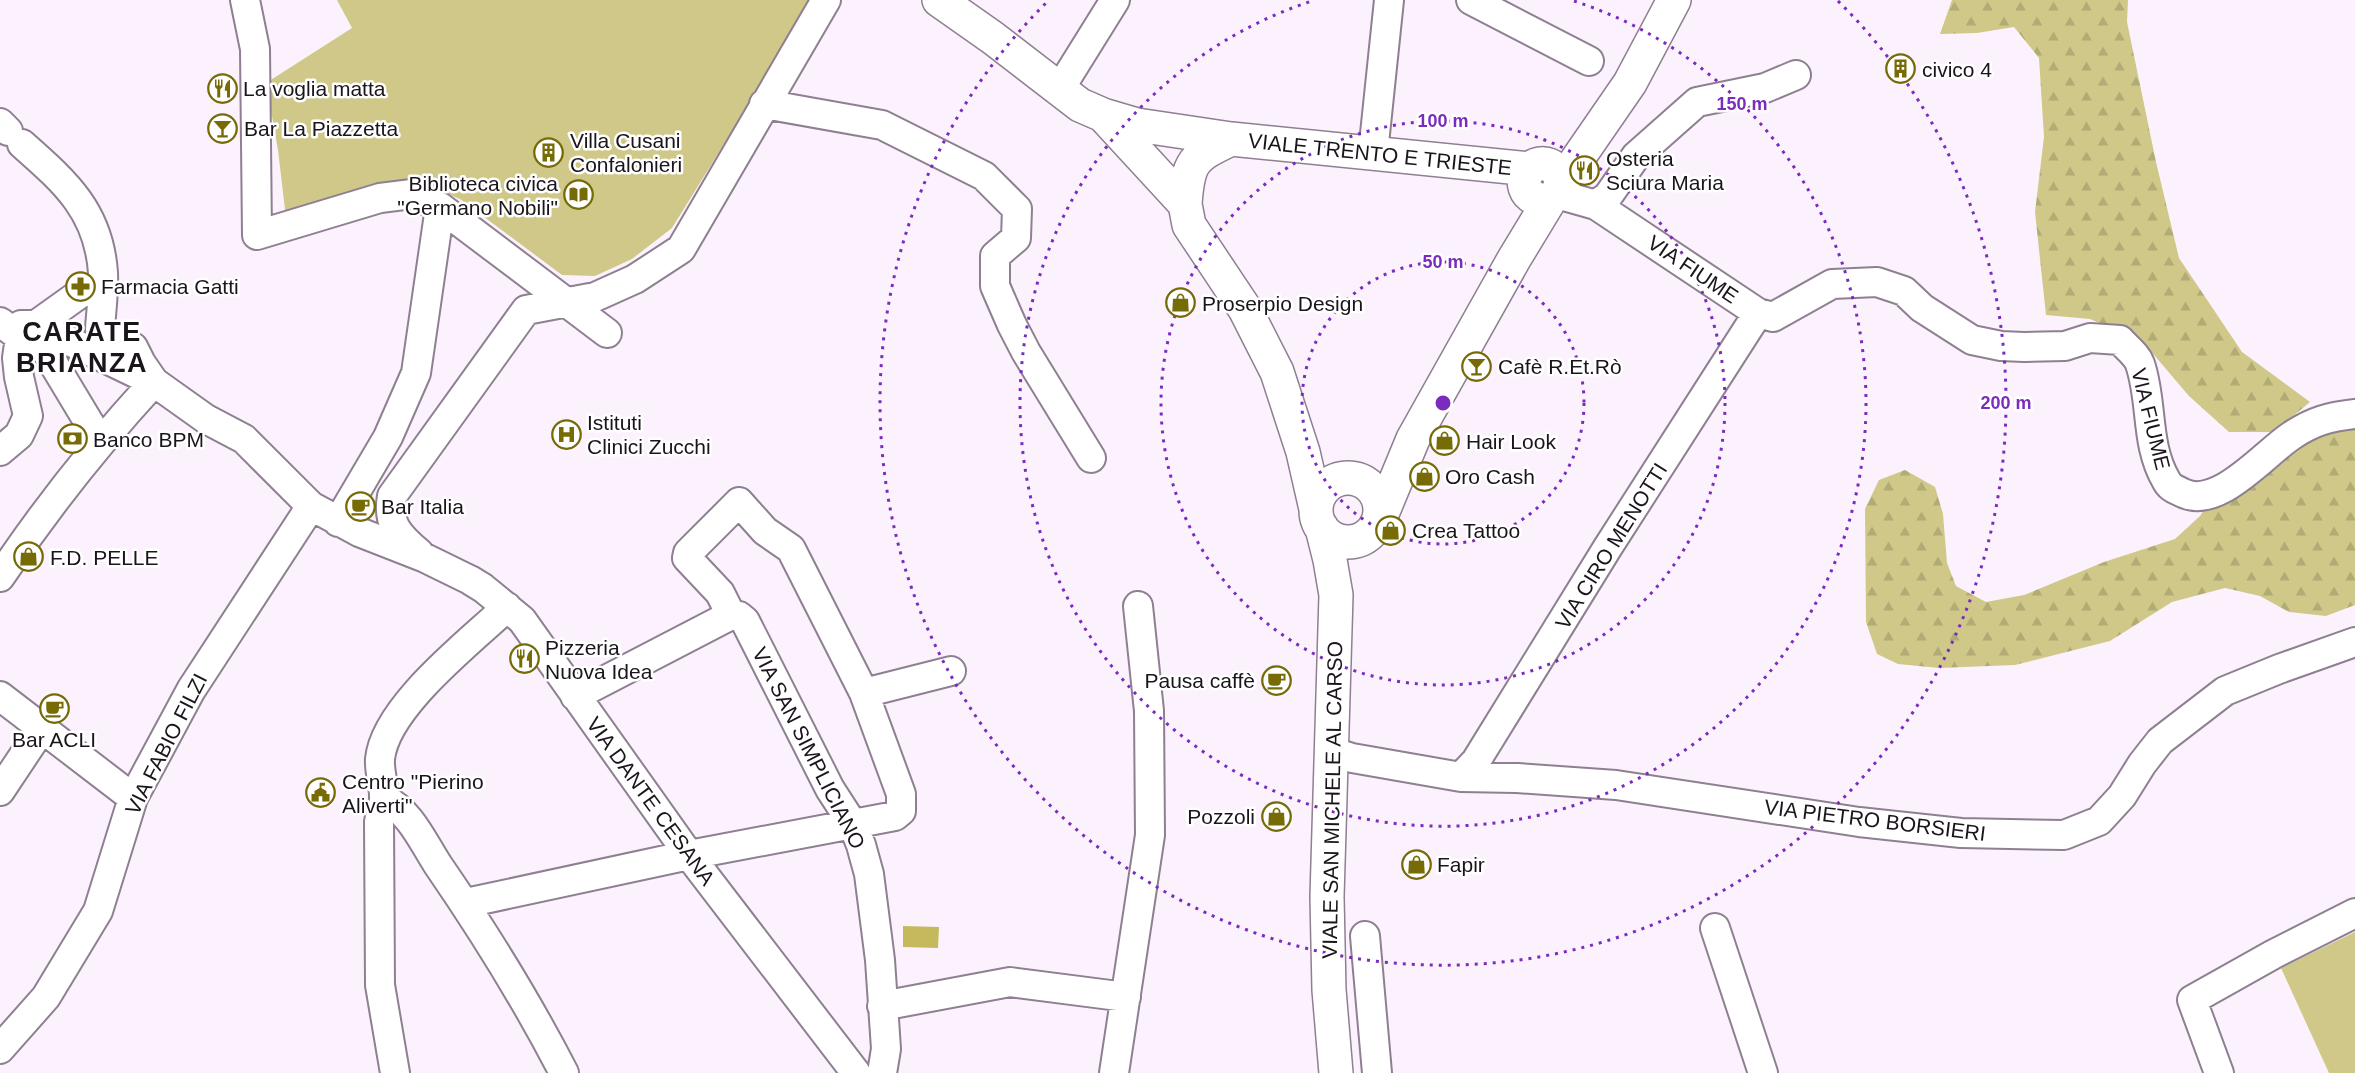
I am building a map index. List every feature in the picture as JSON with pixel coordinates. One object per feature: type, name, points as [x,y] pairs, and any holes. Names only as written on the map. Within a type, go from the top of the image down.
[{"type":"main road","name":"VIALE TRENTO E TRIESTE","points":[[939,0],[1081,103],[1187,214]]},
{"type":"main road","points":[[1336,595],[1353,555],[1372,529],[1413,440],[1514,259],[1541,184],[1597,129],[1630,83],[1674,0]]},
{"type":"main road","name":"VIALE TRENTO E TRIESTE","points":[[1081,103],[1137,125],[1231,139],[1486,164],[1541,184]]},
{"type":"main road","name":"VIALE TRENTO E TRIESTE","points":[[1187,214],[1189,170],[1196,158],[1231,139]]},
{"type":"main road","name":"VIALE SAN MICHELE AL CARSO","points":[[1187,214],[1245,309],[1277,372],[1303,452],[1336,595],[1330,751],[1327,940],[1336,1073]]},
{"type":"main road","points":[[1303,452],[1345,479],[1360,480],[1375,492],[1379,501],[1372,529],[1357,541],[1337,540],[1319,519],[1323,490],[1345,479],[1373,470],[1413,440]]},
{"type":"street","points":[[245,0],[255,49],[257,235],[380,198],[412,194],[440,207],[607,333]]},
{"type":"street","points":[[440,207],[416,373],[349,527],[371,531],[392,522],[392,495],[526,310],[595,297],[635,279],[681,249],[826,0]]},
{"type":"street","points":[[1081,103],[1115,0]]},
{"type":"street","points":[[1373,153],[1389,0]]},
{"type":"street","points":[[1471,0],[1589,61]]},
{"type":"street","points":[[1596,205],[1608,196],[1636,156],[1697,102],[1766,88],[1796,75]]},
{"type":"street","points":[[764,104],[882,125],[984,176],[1017,209],[1016,238],[995,256],[995,286],[1026,352],[1091,458]]},
{"type":"street","points":[[10,133],[63,181],[89,217],[97,236],[94,282],[100,329],[133,347],[154,382]]},
{"type":"street","name":"VIA FIUME","points":[[1541,184],[1596,205],[1758,313],[1773,317],[1832,284],[1877,282],[1904,291],[1922,308],[1972,340],[2001,346],[2024,347],[2065,346],[2090,338],[2120,340],[2139,362],[2147,395],[2150,429],[2158,466],[2170,487],[2191,497],[2215,494],[2290,436],[2321,418],[2355,414]]},
{"type":"street","points":[[12,328],[94,282]]},
{"type":"street","name":"VIA CIRO MENOTTI","points":[[1461,777],[1476,761],[1758,313]]},
{"type":"street","points":[[12,328],[154,382]]},
{"type":"street","points":[[12,328],[44,348],[100,441]]},
{"type":"street","points":[[0,451],[19,435],[28,416],[19,377],[12,328]]},
{"type":"street","points":[[0,577],[100,441],[154,382]]},
{"type":"street","name":"VIA DANTE CESANA","points":[[154,382],[206,419],[243,440],[311,506],[349,527],[423,557],[483,588],[507,607],[535,635],[575,696],[689,855],[856,1073]]},
{"type":"street","name":"VIA SAN SIMPLICIANO","points":[[864,693],[791,549],[765,531],[739,502],[688,553],[687,558],[720,593],[731,615],[739,616],[745,621],[830,789],[852,823],[869,874],[880,960],[885,1049],[882,1073]]},
{"type":"street","name":"VIA FABIO FILZI","points":[[0,1049],[46,997],[98,911],[133,798],[191,690],[311,506]]},
{"type":"street","name":"VIA DANTE CESANA","points":[[392,522],[404,540],[423,557]]},
{"type":"street","points":[[1114,1073],[1150,835],[1149,711],[1138,606]]},
{"type":"street","points":[[395,1073],[380,985],[379,822],[384,799],[380,759],[386,735],[399,713],[417,691],[507,607]]},
{"type":"street","points":[[575,696],[731,615]]},
{"type":"street","name":"VIA PIETRO BORSIERI","points":[[1330,751],[1352,758],[1461,777],[1517,778],[1616,785],[1859,822],[1962,833],[2064,835],[2099,821],[2122,796],[2160,741],[2225,691],[2355,642]]},
{"type":"street","points":[[466,903],[689,855],[895,816],[901,812],[901,794],[864,693],[951,671]]},
{"type":"street","points":[[0,696],[133,798]]},
{"type":"street","points":[[0,791],[42,728]]},
{"type":"street","points":[[384,799],[393,803],[407,816],[466,903],[543,1032],[564,1073]]},
{"type":"street","points":[[2219,1073],[2192,1000],[2274,954],[2355,913]]},
{"type":"street","points":[[1715,928],[1763,1073]]},
{"type":"street","points":[[1365,936],[1377,1073]]},
{"type":"street","points":[[882,1006],[1010,982],[1126,997]]},
{"type":"green space","points":[[337,0],[813,0],[672,228],[632,259],[595,276],[562,275],[460,199],[410,179],[375,184],[286,218],[278,150],[266,83],[352,28]]},
{"type":"green space","points":[[1952,0],[2128,0],[2127,22],[2156,162],[2179,258],[2242,352],[2310,402],[2274,432],[2229,432],[2189,396],[2143,342],[2090,319],[2046,315],[2035,212],[2044,137],[2039,58],[2014,27],[1977,33],[1940,34]]},
{"type":"green space","points":[[2355,414],[2355,605],[2326,616],[2289,612],[2260,596],[2225,588],[2172,602],[2110,641],[2015,665],[1939,668],[1898,664],[1877,654],[1866,622],[1865,509],[1879,480],[1905,470],[1935,487],[1943,514],[1947,563],[1956,586],[1986,602],[2024,595],[2104,562],[2175,539],[2200,516],[2215,494]]},
{"type":"green space","points":[[2355,932],[2355,1073],[2329,1073],[2281,968]]},
{"type":"shaded area","points":[[903,926],[939,927],[938,948],[903,947]]},
{"type":"place","name":"civico 4","points":[[1901,69]]},
{"type":"place","name":"La voglia matta","points":[[222,88]]},
{"type":"place","name":"Bar La Piazzetta","points":[[223,128]]},
{"type":"place","name":"Villa Cusani Confalonieri","points":[[549,152]]},
{"type":"place","name":"Osteria Sciura Maria","points":[[1585,170]]},
{"type":"place","name":"Biblioteca civica \"Germano Nobili\"","points":[[579,195]]},
{"type":"place","name":"Farmacia Gatti","points":[[80,286]]},
{"type":"place","name":"Proserpio Design","points":[[1181,303]]},
{"type":"place","name":"Cafè R.Et.Rò","points":[[1477,366]]},
{"type":"place","name":"Istituti Clinici Zucchi","points":[[566,434]]},
{"type":"place","name":"Banco BPM","points":[[72,439]]},
{"type":"place","name":"Hair Look","points":[[1445,441]]},
{"type":"place","name":"Oro Cash","points":[[1424,476]]},
{"type":"place","name":"Bar Italia","points":[[360,506]]},
{"type":"place","name":"Crea Tattoo","points":[[1391,530]]},
{"type":"place","name":"F.D. PELLE","points":[[29,557]]},
{"type":"place","name":"Pizzeria Nuova Idea","points":[[524,659]]},
{"type":"place","name":"Pausa caffè","points":[[1276,680]]},
{"type":"place","name":"Bar ACLI","points":[[54,708]]},
{"type":"place","name":"Centro \"Pierino Aliverti\"","points":[[321,793]]},
{"type":"place","name":"Pozzoli","points":[[1276,816]]},
{"type":"place","name":"Fapir","points":[[1416,864]]},
{"type":"district","name":"CARATE BRIANZA","points":[[82,348]]}]
